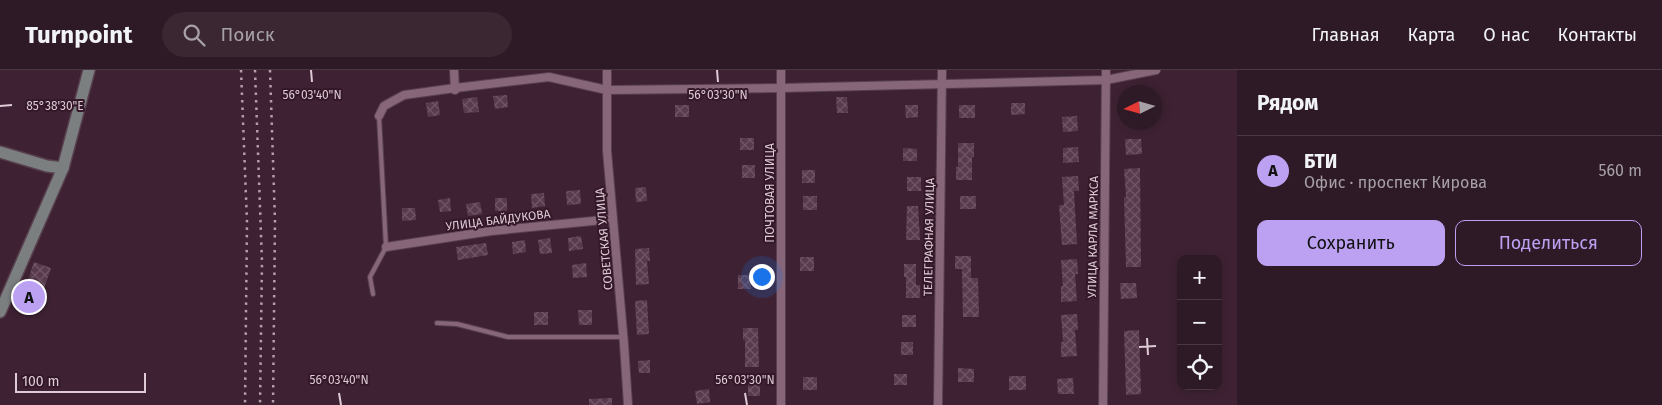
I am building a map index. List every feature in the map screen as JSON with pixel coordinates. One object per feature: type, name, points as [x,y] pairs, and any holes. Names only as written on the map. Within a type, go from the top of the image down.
[{"type":"street","points":[[0,312],[63,168],[89,70]]},
{"type":"street","points":[[454,70],[455,89]]},
{"type":"street","name":"СОВЕТСКАЯ УЛИЦА","points":[[606,70],[607,151],[624,337],[628,405]]},
{"type":"street","name":"ПОЧТОВАЯ УЛИЦА","points":[[781,70],[781,405]]},
{"type":"street","name":"ТЕЛЕГРАФНАЯ УЛИЦА","points":[[938,405],[942,70]]},
{"type":"street","name":"УЛИЦА КАРЛА МАРКСА","points":[[1103,405],[1106,70]]},
{"type":"street","points":[[379,116],[384,106],[404,95],[549,77],[607,90],[781,88],[1106,80],[1156,70]]},
{"type":"street","points":[[0,152],[47,166],[63,168]]},
{"type":"street","name":"УЛИЦА БАЙДУКОВА","points":[[386,247],[491,231],[613,219]]},
{"type":"lane","points":[[373,294],[370,277],[386,247],[379,116]]},
{"type":"lane","points":[[437,323],[457,324],[508,337],[624,337]]},
{"type":"building","points":[[507,95],[508,107],[495,109],[493,96]]},
{"type":"building","points":[[477,97],[479,112],[464,113],[462,99]]},
{"type":"building","points":[[836,97],[847,97],[848,113],[837,113]]},
{"type":"building","points":[[438,101],[440,115],[428,117],[426,103]]},
{"type":"building","points":[[1011,103],[1025,103],[1025,114],[1011,115]]},
{"type":"building","points":[[675,105],[689,105],[689,117],[675,117]]},
{"type":"building","points":[[905,105],[918,105],[918,117],[906,118]]},
{"type":"building","points":[[959,105],[975,105],[975,118],[959,118]]},
{"type":"building","points":[[1077,116],[1078,131],[1063,132],[1062,117]]},
{"type":"building","points":[[740,138],[754,138],[754,150],[740,150]]},
{"type":"building","points":[[1125,139],[1141,139],[1142,154],[1126,155]]},
{"type":"building","points":[[958,143],[974,143],[972,180],[956,180]]},
{"type":"building","points":[[1078,147],[1079,162],[1063,163],[1063,148]]},
{"type":"building","points":[[903,148],[917,149],[917,161],[903,161]]},
{"type":"building","points":[[742,165],[755,165],[755,178],[742,178]]},
{"type":"building","points":[[1140,168],[1141,267],[1126,267],[1124,169]]},
{"type":"building","points":[[802,170],[815,170],[815,183],[802,183]]},
{"type":"building","points":[[1078,176],[1079,191],[1074,191],[1077,244],[1062,245],[1059,205],[1064,205],[1062,177]]},
{"type":"building","points":[[907,177],[921,177],[921,191],[907,191]]},
{"type":"building","points":[[646,187],[647,201],[636,202],[635,188]]},
{"type":"building","points":[[580,190],[581,204],[567,205],[566,191]]},
{"type":"building","points":[[544,193],[545,206],[532,208],[531,194]]},
{"type":"building","points":[[803,196],[817,196],[817,210],[803,210]]},
{"type":"building","points":[[960,196],[976,196],[976,209],[960,209]]},
{"type":"building","points":[[450,198],[451,211],[440,212],[438,200]]},
{"type":"building","points":[[495,198],[507,198],[507,211],[495,211]]},
{"type":"building","points":[[480,202],[482,214],[468,216],[466,204]]},
{"type":"building","points":[[907,206],[918,206],[920,240],[906,240]]},
{"type":"building","points":[[402,208],[415,208],[416,220],[402,221]]},
{"type":"building","points":[[581,236],[583,249],[569,251],[568,238]]},
{"type":"building","points":[[550,238],[552,253],[540,254],[538,240]]},
{"type":"building","points":[[525,240],[526,252],[513,254],[512,242]]},
{"type":"building","points":[[486,243],[488,255],[458,260],[456,247]]},
{"type":"building","points":[[649,248],[650,261],[647,261],[649,284],[636,285],[635,249]]},
{"type":"building","points":[[955,256],[971,256],[971,278],[978,278],[979,317],[963,317],[962,269],[955,269]]},
{"type":"building","points":[[800,257],[814,257],[814,271],[800,271]]},
{"type":"building","points":[[1077,259],[1078,274],[1075,274],[1077,301],[1061,302],[1061,286],[1063,286],[1061,260]]},
{"type":"building","points":[[34,262],[51,268],[36,312],[19,307]]},
{"type":"building","points":[[586,263],[587,277],[573,278],[572,265]]},
{"type":"building","points":[[904,264],[916,264],[916,285],[920,285],[920,298],[906,298]]},
{"type":"building","points":[[738,275],[751,275],[751,289],[738,289]]},
{"type":"building","points":[[1120,283],[1136,283],[1137,298],[1121,299]]},
{"type":"building","points":[[647,300],[649,334],[637,335],[635,301]]},
{"type":"building","points":[[578,310],[592,310],[592,325],[579,325]]},
{"type":"building","points":[[534,312],[548,312],[548,325],[534,325]]},
{"type":"building","points":[[1077,314],[1078,330],[1075,330],[1077,356],[1061,357],[1061,342],[1063,342],[1061,315]]},
{"type":"building","points":[[902,315],[916,315],[916,327],[902,327]]},
{"type":"building","points":[[743,328],[758,328],[759,367],[745,367]]},
{"type":"building","points":[[1139,330],[1141,394],[1126,395],[1124,331]]},
{"type":"building","points":[[901,342],[913,342],[913,355],[901,355]]},
{"type":"building","points":[[650,360],[650,373],[639,373],[638,361]]},
{"type":"building","points":[[958,368],[974,369],[974,382],[958,382]]},
{"type":"building","points":[[894,374],[907,374],[907,385],[894,385]]},
{"type":"building","points":[[1009,376],[1026,376],[1026,390],[1009,390]]},
{"type":"building","points":[[803,377],[817,377],[817,390],[803,390]]},
{"type":"building","points":[[1073,378],[1074,394],[1058,394],[1057,379]]},
{"type":"building","points":[[748,383],[760,383],[760,396],[748,396]]},
{"type":"building","points":[[709,389],[710,402],[697,404],[695,391]]},
{"type":"building","points":[[612,398],[612,405],[589,405],[589,399]]},
{"type":"railway","points":[[241,70],[247,222],[245,405]]},
{"type":"railway","points":[[255,70],[262,262],[260,405]]},
{"type":"railway","points":[[270,70],[275,221],[273,405]]},
{"type":"place","name":"БТИ","points":[[29,297]]}]
